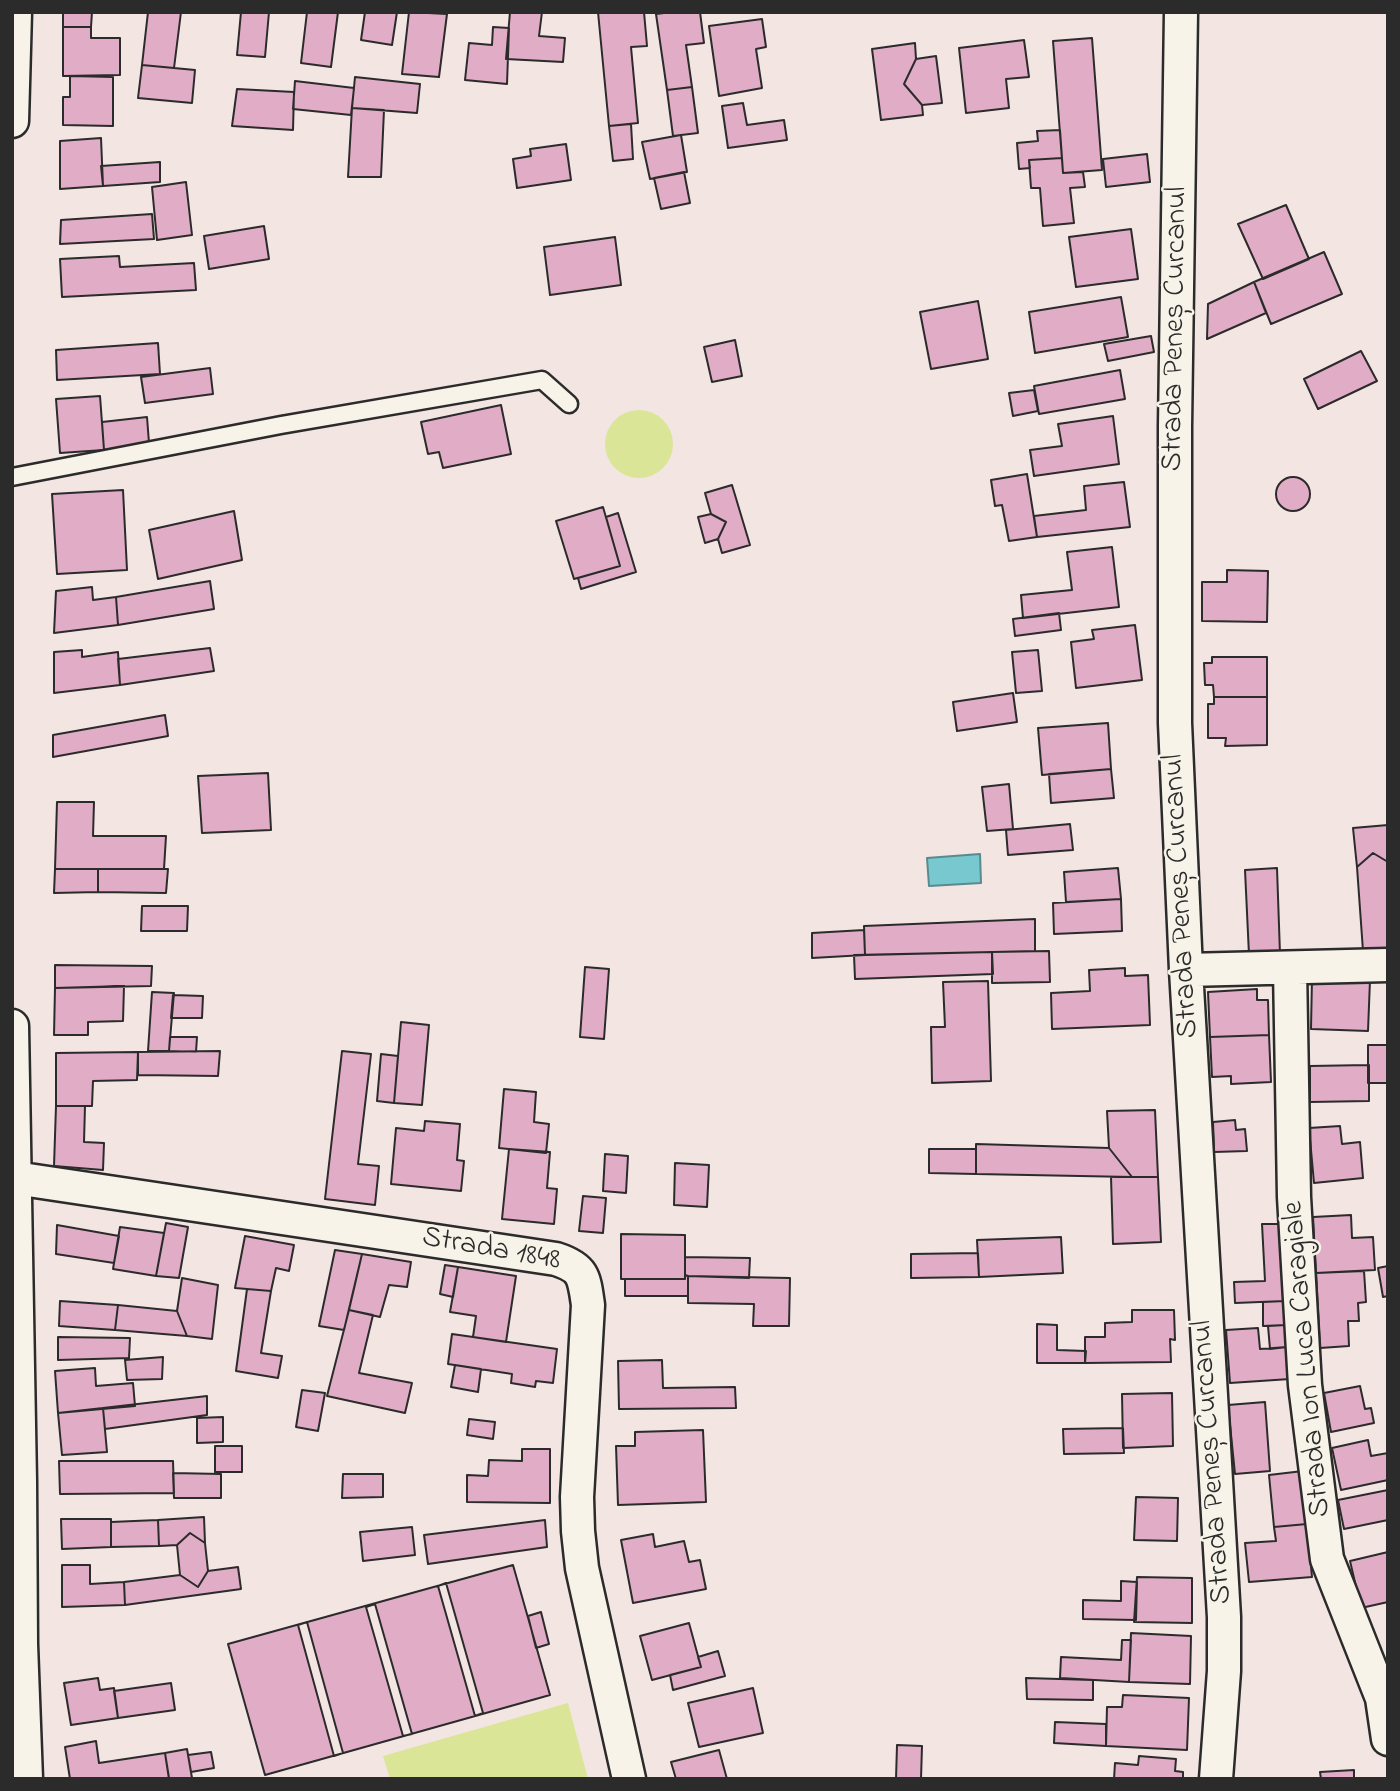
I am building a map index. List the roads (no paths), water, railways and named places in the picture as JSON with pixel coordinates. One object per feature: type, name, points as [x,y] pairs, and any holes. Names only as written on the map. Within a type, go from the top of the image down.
[{"type":"street","points":[[12,121],[15,12]]},
{"type":"street","name":"Strada Peneș Curcanul","points":[[1181,12],[1175,426],[1175,723],[1185,970],[1224,1617],[1224,1671],[1216,1779]]},
{"type":"street","points":[[1185,970],[1388,965]]},
{"type":"street","name":"Strada Ion Luca Caragiale","points":[[1290,968],[1294,1197],[1305,1385],[1327,1559],[1382,1699],[1388,1739]]},
{"type":"street","points":[[12,1026],[20,1644],[26,1779]]},
{"type":"street","name":"Strada 1848","points":[[15,1178],[542,1256],[575,1265],[585,1281],[588,1305],[577,1497],[578,1531],[582,1568],[629,1779]]},
{"type":"lane","points":[[12,477],[281,425],[542,380],[569,404]]},
{"type":"water","points":[[980,854],[981,883],[929,886],[927,858]]}]
